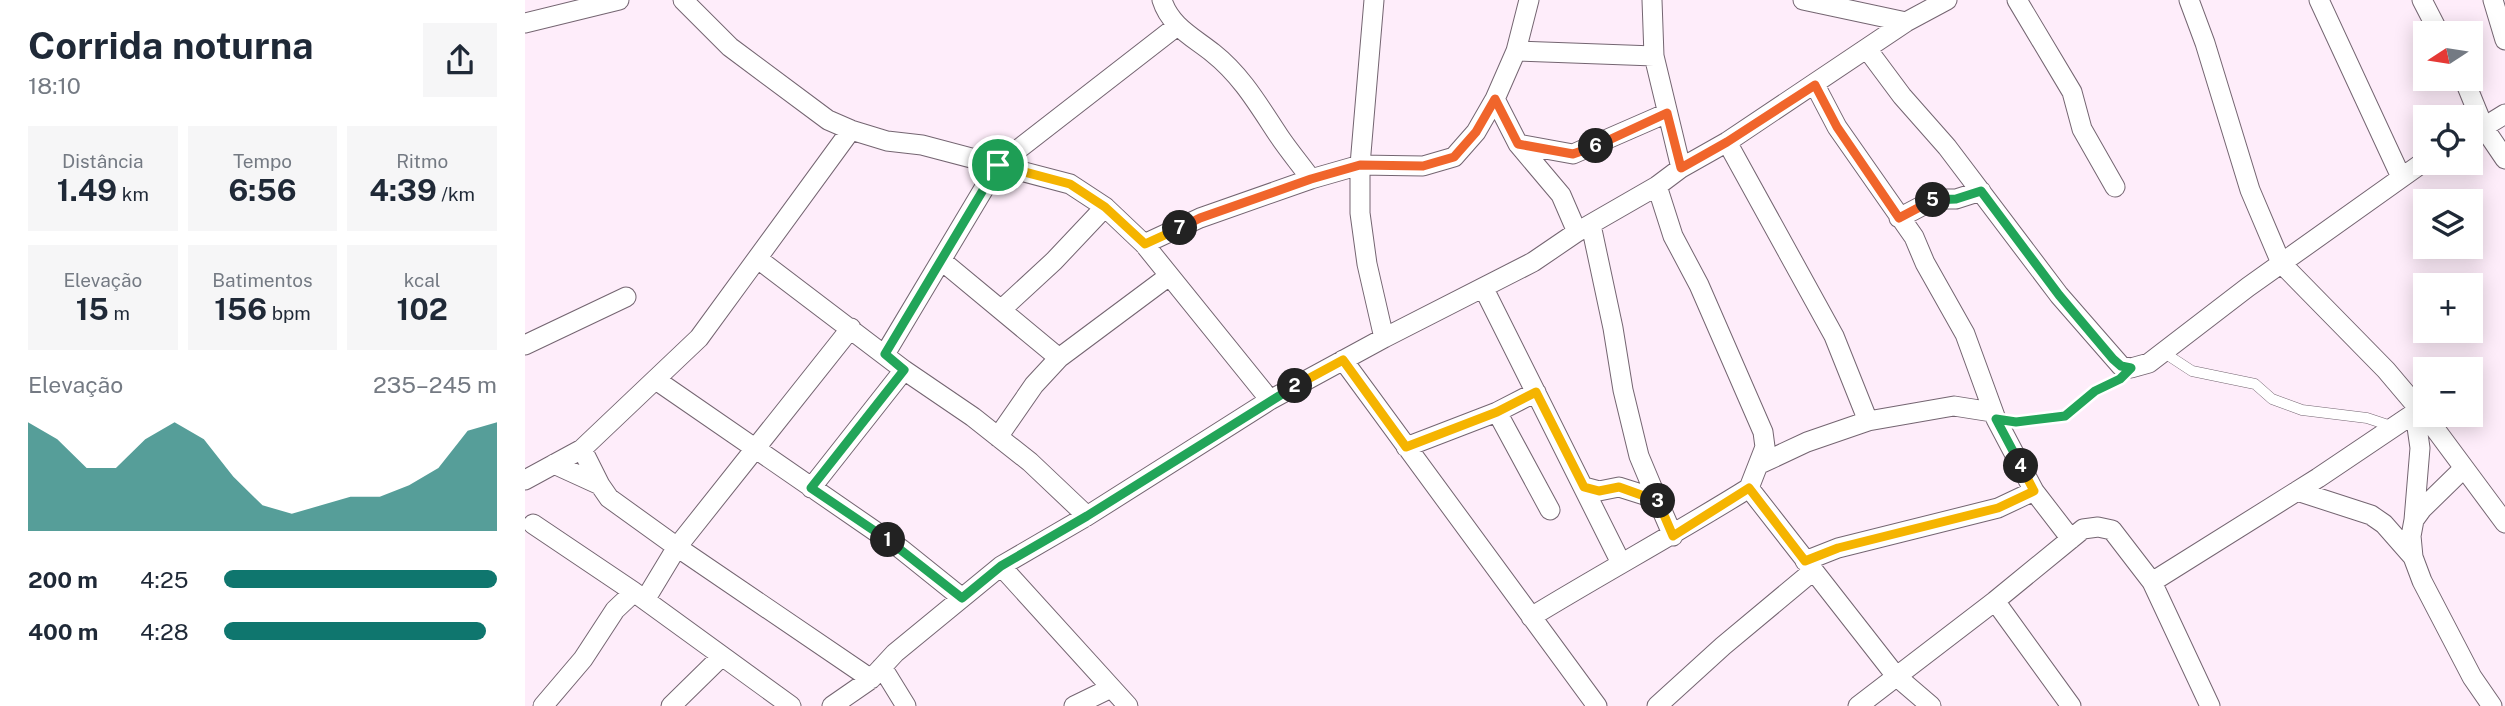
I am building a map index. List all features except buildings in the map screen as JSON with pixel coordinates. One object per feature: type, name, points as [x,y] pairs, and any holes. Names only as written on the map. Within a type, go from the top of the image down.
[{"type":"street","points":[[525,23],[619,0]]},
{"type":"street","points":[[683,0],[730,47],[828,120],[887,141],[922,145],[1070,184],[1105,207],[1145,244],[1270,400]]},
{"type":"street","points":[[1162,0],[1165,11],[1177,26],[1215,55],[1247,86],[1311,179]]},
{"type":"street","points":[[1374,0],[1360,165],[1360,213],[1367,264],[1384,338]]},
{"type":"street","points":[[1145,244],[1200,218],[1311,179],[1360,165],[1423,166],[1454,157],[1476,132],[1495,99],[1516,51],[1529,0]]},
{"type":"street","points":[[1652,0],[1654,56],[1681,168]]},
{"type":"street","points":[[1803,0],[1870,7],[1906,22]]},
{"type":"street","points":[[832,706],[877,673],[895,653],[1001,566],[1087,516],[1270,400],[1533,262],[1727,142],[1906,22],[1947,0]]},
{"type":"street","points":[[2017,0],[2072,92],[2082,129],[2115,187]]},
{"type":"street","points":[[2189,0],[2206,43],[2250,190],[2281,263],[2377,360],[2413,406]]},
{"type":"street","points":[[2319,0],[2401,177]]},
{"type":"street","points":[[2422,0],[2433,21]]},
{"type":"street","points":[[2493,0],[2505,40]]},
{"type":"street","points":[[885,354],[998,165],[1177,26]]},
{"type":"street","points":[[1867,49],[1902,96],[1947,147],[2043,274],[2121,366],[2131,368],[2149,363],[2281,263],[2413,169]]},
{"type":"street","points":[[1516,51],[1654,56]]},
{"type":"street","points":[[1815,85],[1837,127],[1914,237],[1924,263],[1965,334],[1994,416],[2034,491],[2071,539]]},
{"type":"street","points":[[1495,99],[1518,144],[1561,195],[1584,229],[1613,328],[1623,390],[1639,456],[1673,536]]},
{"type":"street","points":[[1518,144],[1573,154],[1667,113]]},
{"type":"street","points":[[2483,128],[2505,114]]},
{"type":"street","points":[[525,480],[582,449],[699,338],[851,130]]},
{"type":"street","points":[[2483,136],[2505,159]]},
{"type":"street","points":[[1727,142],[1834,336],[1868,421]]},
{"type":"street","points":[[1531,617],[1621,563],[1673,536],[1749,488],[1765,447],[1763,432],[1699,285],[1673,236],[1657,186]]},
{"type":"street","points":[[1899,218],[1935,199],[1956,199],[1981,191]]},
{"type":"street","points":[[1002,309],[1054,261],[1105,207]]},
{"type":"street","points":[[758,259],[904,370],[998,437],[1030,462],[1087,516]]},
{"type":"street","points":[[942,261],[1059,358]]},
{"type":"street","points":[[998,437],[1034,385],[1059,358],[1169,276]]},
{"type":"street","points":[[1484,289],[1621,563]]},
{"type":"street","points":[[525,345],[626,297]]},
{"type":"street","points":[[543,706],[583,659],[627,588],[662,572],[677,547],[851,328]]},
{"type":"street","points":[[1343,360],[1597,706]]},
{"type":"street","points":[[811,488],[904,370]]},
{"type":"street","points":[[656,380],[901,548],[962,598]]},
{"type":"street","points":[[1406,447],[1497,412],[1536,392]]},
{"type":"street","points":[[1760,464],[1807,442],[1868,421],[1954,406],[1994,416]]},
{"type":"street","points":[[1497,412],[1550,510]]},
{"type":"street","points":[[2152,582],[2318,478],[2413,414]]},
{"type":"street","points":[[2418,427],[2420,448],[2411,536],[2413,557],[2421,581],[2472,677],[2492,706]]},
{"type":"street","points":[[2430,427],[2505,523]]},
{"type":"street","points":[[582,449],[609,498],[677,547],[877,673],[906,706]]},
{"type":"street","points":[[554,464],[600,485]]},
{"type":"street","points":[[2414,520],[2464,468]]},
{"type":"street","points":[[2318,478],[2327,500]]},
{"type":"street","points":[[1584,487],[1599,491],[1619,487],[1657,499]]},
{"type":"street","points":[[1749,488],[1896,676],[1931,706]]},
{"type":"street","points":[[1657,706],[1809,566],[1838,548],[1998,508],[2034,491]]},
{"type":"street","points":[[2297,491],[2371,515],[2384,524],[2413,557]]},
{"type":"street","points":[[533,524],[791,706]]},
{"type":"street","points":[[1858,706],[1995,601],[2083,529],[2098,527],[2112,530],[2152,582],[2210,706]]},
{"type":"street","points":[[1001,566],[1128,706]]},
{"type":"street","points":[[627,588],[662,572]]},
{"type":"street","points":[[1995,601],[2071,706]]},
{"type":"street","points":[[671,706],[722,656]]},
{"type":"street","points":[[1075,706],[1111,688]]},
{"type":"lane","points":[[2163,352],[2192,371],[2255,384],[2272,400],[2302,410],[2367,418],[2394,427]]},
{"type":"lane","points":[[1994,416],[2016,422],[2065,416],[2095,391],[2120,379],[2131,368]]},
{"type":"route","points":[[1815,85],[1837,127],[1899,218],[1935,199],[1956,199],[1981,191],[2059,295],[2113,359],[2121,366],[2131,368],[2120,379],[2095,391],[2065,416],[2016,422],[1996,419],[2034,491],[1998,508],[1838,548],[1805,561],[1749,488],[1673,536],[1657,499],[1619,487],[1599,491],[1584,487],[1536,392],[1497,412],[1406,447],[1343,360],[1270,400],[1087,516],[1001,566],[962,598],[901,548],[811,488],[904,370],[885,354],[998,165],[1070,184],[1105,207],[1145,244],[1200,218],[1311,179],[1360,165],[1423,166],[1442,162],[1454,157],[1476,132],[1495,99],[1518,144],[1573,154],[1667,113],[1681,168],[1727,142],[1815,85]]}]
